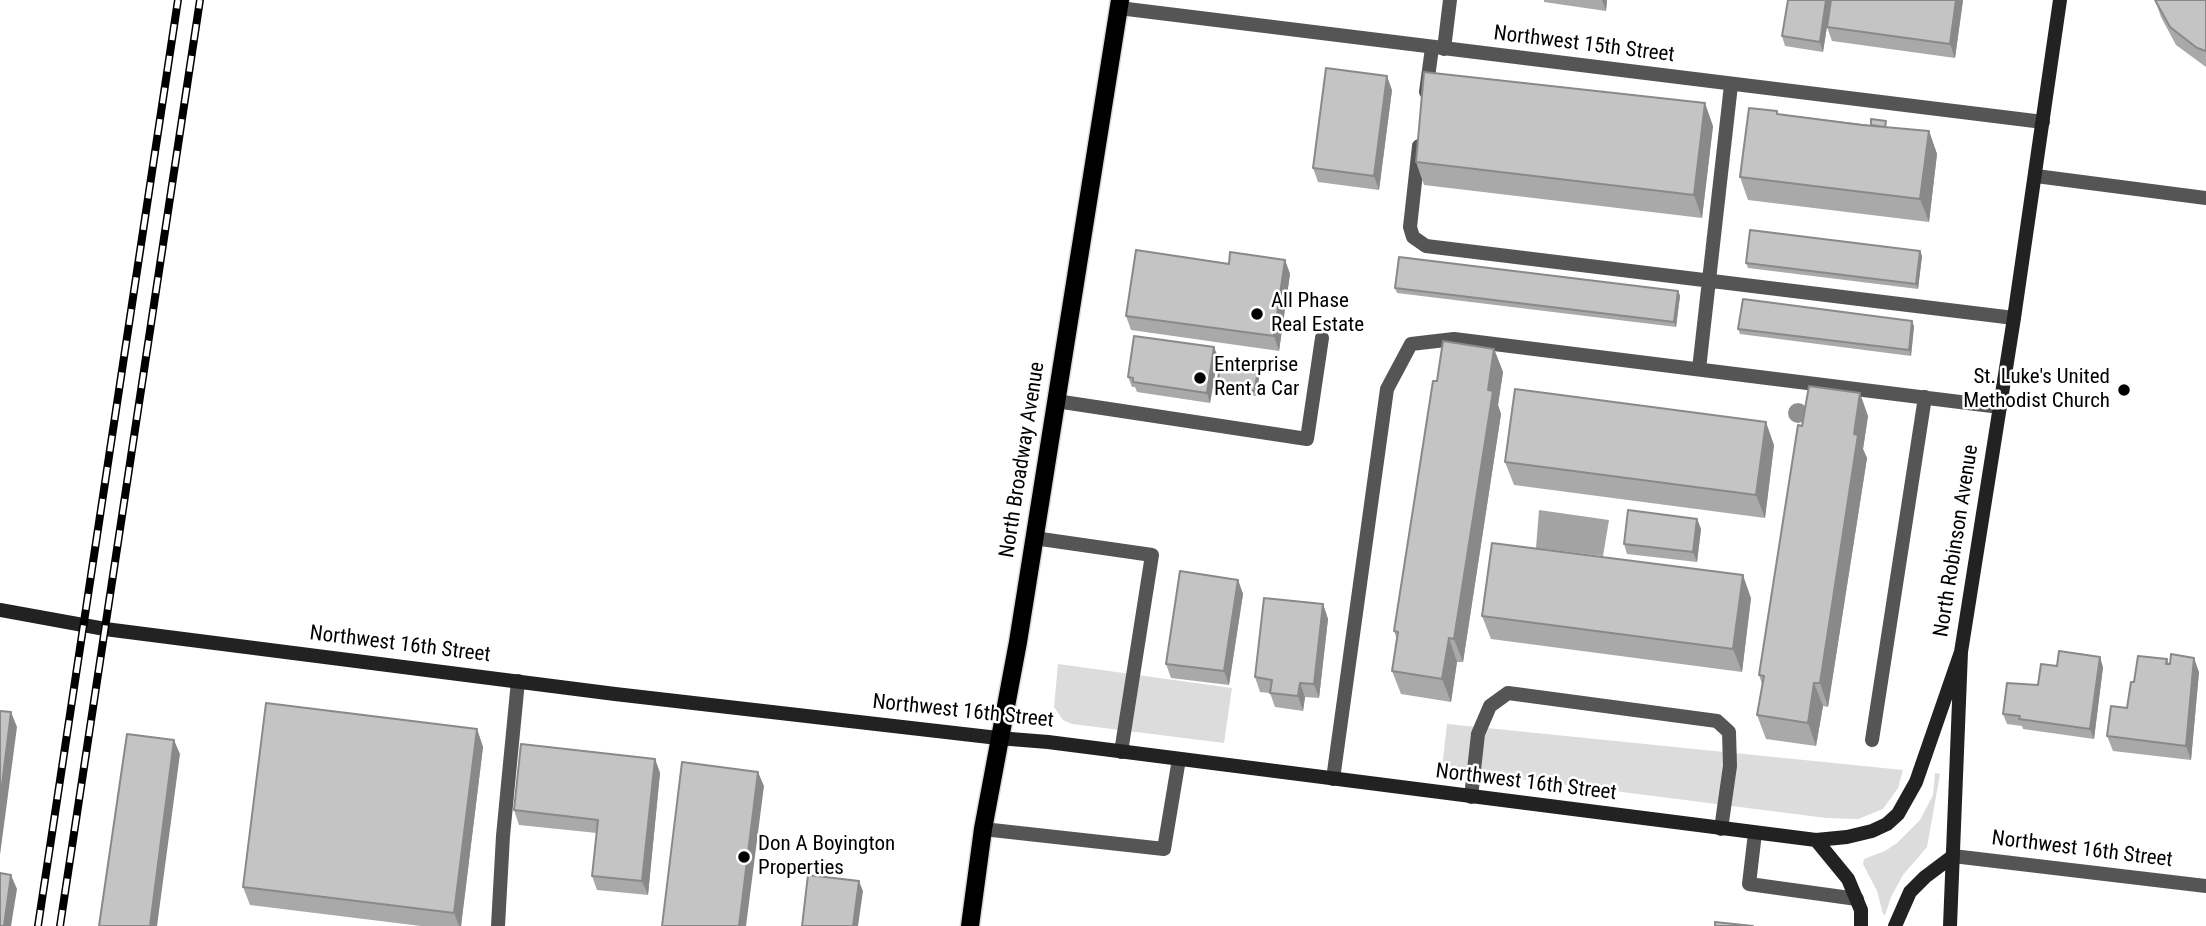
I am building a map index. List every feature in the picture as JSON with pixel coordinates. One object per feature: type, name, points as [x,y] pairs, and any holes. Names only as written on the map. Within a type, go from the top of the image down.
[{"type":"main road","name":"North Broadway Avenue","points":[[970,926],[983,830],[1018,642],[1120,4]]},
{"type":"street","points":[[1425,102],[1450,0]]},
{"type":"street","name":"North Robinson Avenue","points":[[1950,926],[1961,652],[2036,176],[2060,0]]},
{"type":"street","name":"Northwest 15th Street","points":[[1120,4],[1438,49],[2043,122]]},
{"type":"street","points":[[1699,369],[1731,85]]},
{"type":"street","points":[[1421,129],[1410,227],[1413,237],[1426,246],[2014,318]]},
{"type":"street","points":[[2036,176],[2206,198]]},
{"type":"street","points":[[1056,401],[1307,439],[1322,338]]},
{"type":"street","points":[[1333,779],[1387,389],[1411,344],[1454,339],[2000,407]]},
{"type":"street","points":[[1872,740],[1926,397]]},
{"type":"street","points":[[1034,538],[1152,555],[1121,752]]},
{"type":"street","name":"Northwest 16th Street","points":[[0,610],[105,629],[518,681],[1048,742],[1816,840],[1872,831],[1887,824],[1898,814],[1916,782],[1961,652]]},
{"type":"street","points":[[498,926],[503,836],[518,681]]},
{"type":"street","points":[[1471,797],[1478,734],[1490,706],[1508,693],[1717,721],[1729,732],[1730,766],[1721,829]]},
{"type":"street","points":[[983,830],[1164,849],[1179,760]]},
{"type":"street","points":[[1755,833],[1749,884],[1857,899]]},
{"type":"street","points":[[1816,840],[1848,879],[1861,910],[1861,926]]},
{"type":"street","points":[[1895,926],[1910,892],[1924,877],[1953,856]]},
{"type":"street","name":"Northwest 16th Street","points":[[1953,856],[2206,886]]},
{"type":"shaded area","points":[[1539,510],[1609,520],[1603,556],[1536,548]]},
{"type":"shaded area","points":[[1058,664],[1232,688],[1224,743],[1072,724],[1063,720],[1054,707]]},
{"type":"shaded area","points":[[1447,724],[1903,770],[1898,788],[1883,809],[1858,819],[1826,818],[1442,769]]},
{"type":"shaded area","points":[[1935,773],[1940,774],[1927,847],[1903,875],[1885,915],[1877,891],[1863,864],[1864,859],[1897,843],[1920,820],[1933,795]]},
{"type":"building","points":[[1788,0],[1826,0],[1820,42],[1782,36]]},
{"type":"building","points":[[1831,0],[1956,0],[1950,44],[1827,27]]},
{"type":"building","points":[[2155,0],[2206,0],[2206,51],[2197,48],[2170,27]]},
{"type":"building","points":[[1326,68],[1387,76],[1374,176],[1313,168]]},
{"type":"building","points":[[1424,72],[1705,103],[1694,195],[1416,162]]},
{"type":"building","points":[[1749,108],[1862,125],[1929,131],[1920,199],[1740,177]]},
{"type":"building","points":[[1871,119],[1886,121],[1885,127],[1871,125]]},
{"type":"building","points":[[1750,230],[1920,251],[1916,284],[1746,263]]},
{"type":"building","points":[[1136,250],[1229,264],[1230,252],[1285,260],[1274,336],[1126,316]]},
{"type":"building","points":[[1399,257],[1678,291],[1674,322],[1395,288]]},
{"type":"building","points":[[1743,299],[1912,321],[1909,350],[1738,329]]},
{"type":"building","points":[[1134,336],[1214,347],[1207,393],[1133,382],[1133,378],[1128,377]]},
{"type":"building","points":[[1443,341],[1494,349],[1488,390],[1493,391],[1454,639],[1449,638],[1442,679],[1392,671],[1398,632],[1394,631],[1433,381],[1437,381]]},
{"type":"building","points":[[1221,361],[1259,367],[1254,391],[1217,385]]},
{"type":"building","points":[[1809,386],[1860,393],[1854,434],[1858,435],[1820,683],[1814,683],[1808,723],[1757,715],[1764,676],[1759,675],[1798,425],[1802,426]]},
{"type":"building","points":[[1515,389],[1766,422],[1756,495],[1505,462]]},
{"type":"building","points":[[1628,510],[1697,519],[1693,552],[1624,544]]},
{"type":"building","points":[[1492,543],[1743,575],[1733,649],[1482,616]]},
{"type":"building","points":[[1180,571],[1238,580],[1224,671],[1166,664]]},
{"type":"building","points":[[1264,598],[1323,604],[1314,684],[1300,683],[1298,696],[1270,693],[1272,680],[1255,677]]},
{"type":"building","points":[[2059,651],[2100,657],[2090,729],[2019,719],[2020,716],[2003,714],[2007,683],[2038,685],[2041,664],[2057,666]]},
{"type":"building","points":[[2171,654],[2194,658],[2186,746],[2107,736],[2111,706],[2127,708],[2138,656],[2167,659],[2166,664],[2170,664]]},
{"type":"building","points":[[266,703],[477,729],[454,913],[243,887]]},
{"type":"building","points":[[0,711],[11,712],[0,801]]},
{"type":"building","points":[[127,734],[174,740],[150,926],[99,926]]},
{"type":"building","points":[[521,744],[655,759],[642,881],[592,876],[598,820],[514,810]]},
{"type":"building","points":[[682,762],[758,772],[739,926],[662,926]]},
{"type":"building","points":[[0,873],[11,875],[4,926],[0,926]]},
{"type":"building","points":[[808,875],[859,881],[853,926],[802,926]]},
{"type":"building","points":[[1715,922],[1753,926],[1715,926]]},
{"type":"railway","points":[[38,926],[178,0]]},
{"type":"railway","points":[[60,926],[200,0]]},
{"type":"place","name":"All Phase Real Estate","points":[[1257,314]]},
{"type":"place","name":"Enterprise Rent a Car","points":[[1200,378]]},
{"type":"place","name":"St. Luke's United Methodist Church","points":[[2124,390]]},
{"type":"place","name":"Don A Boyington Properties","points":[[744,857]]}]
